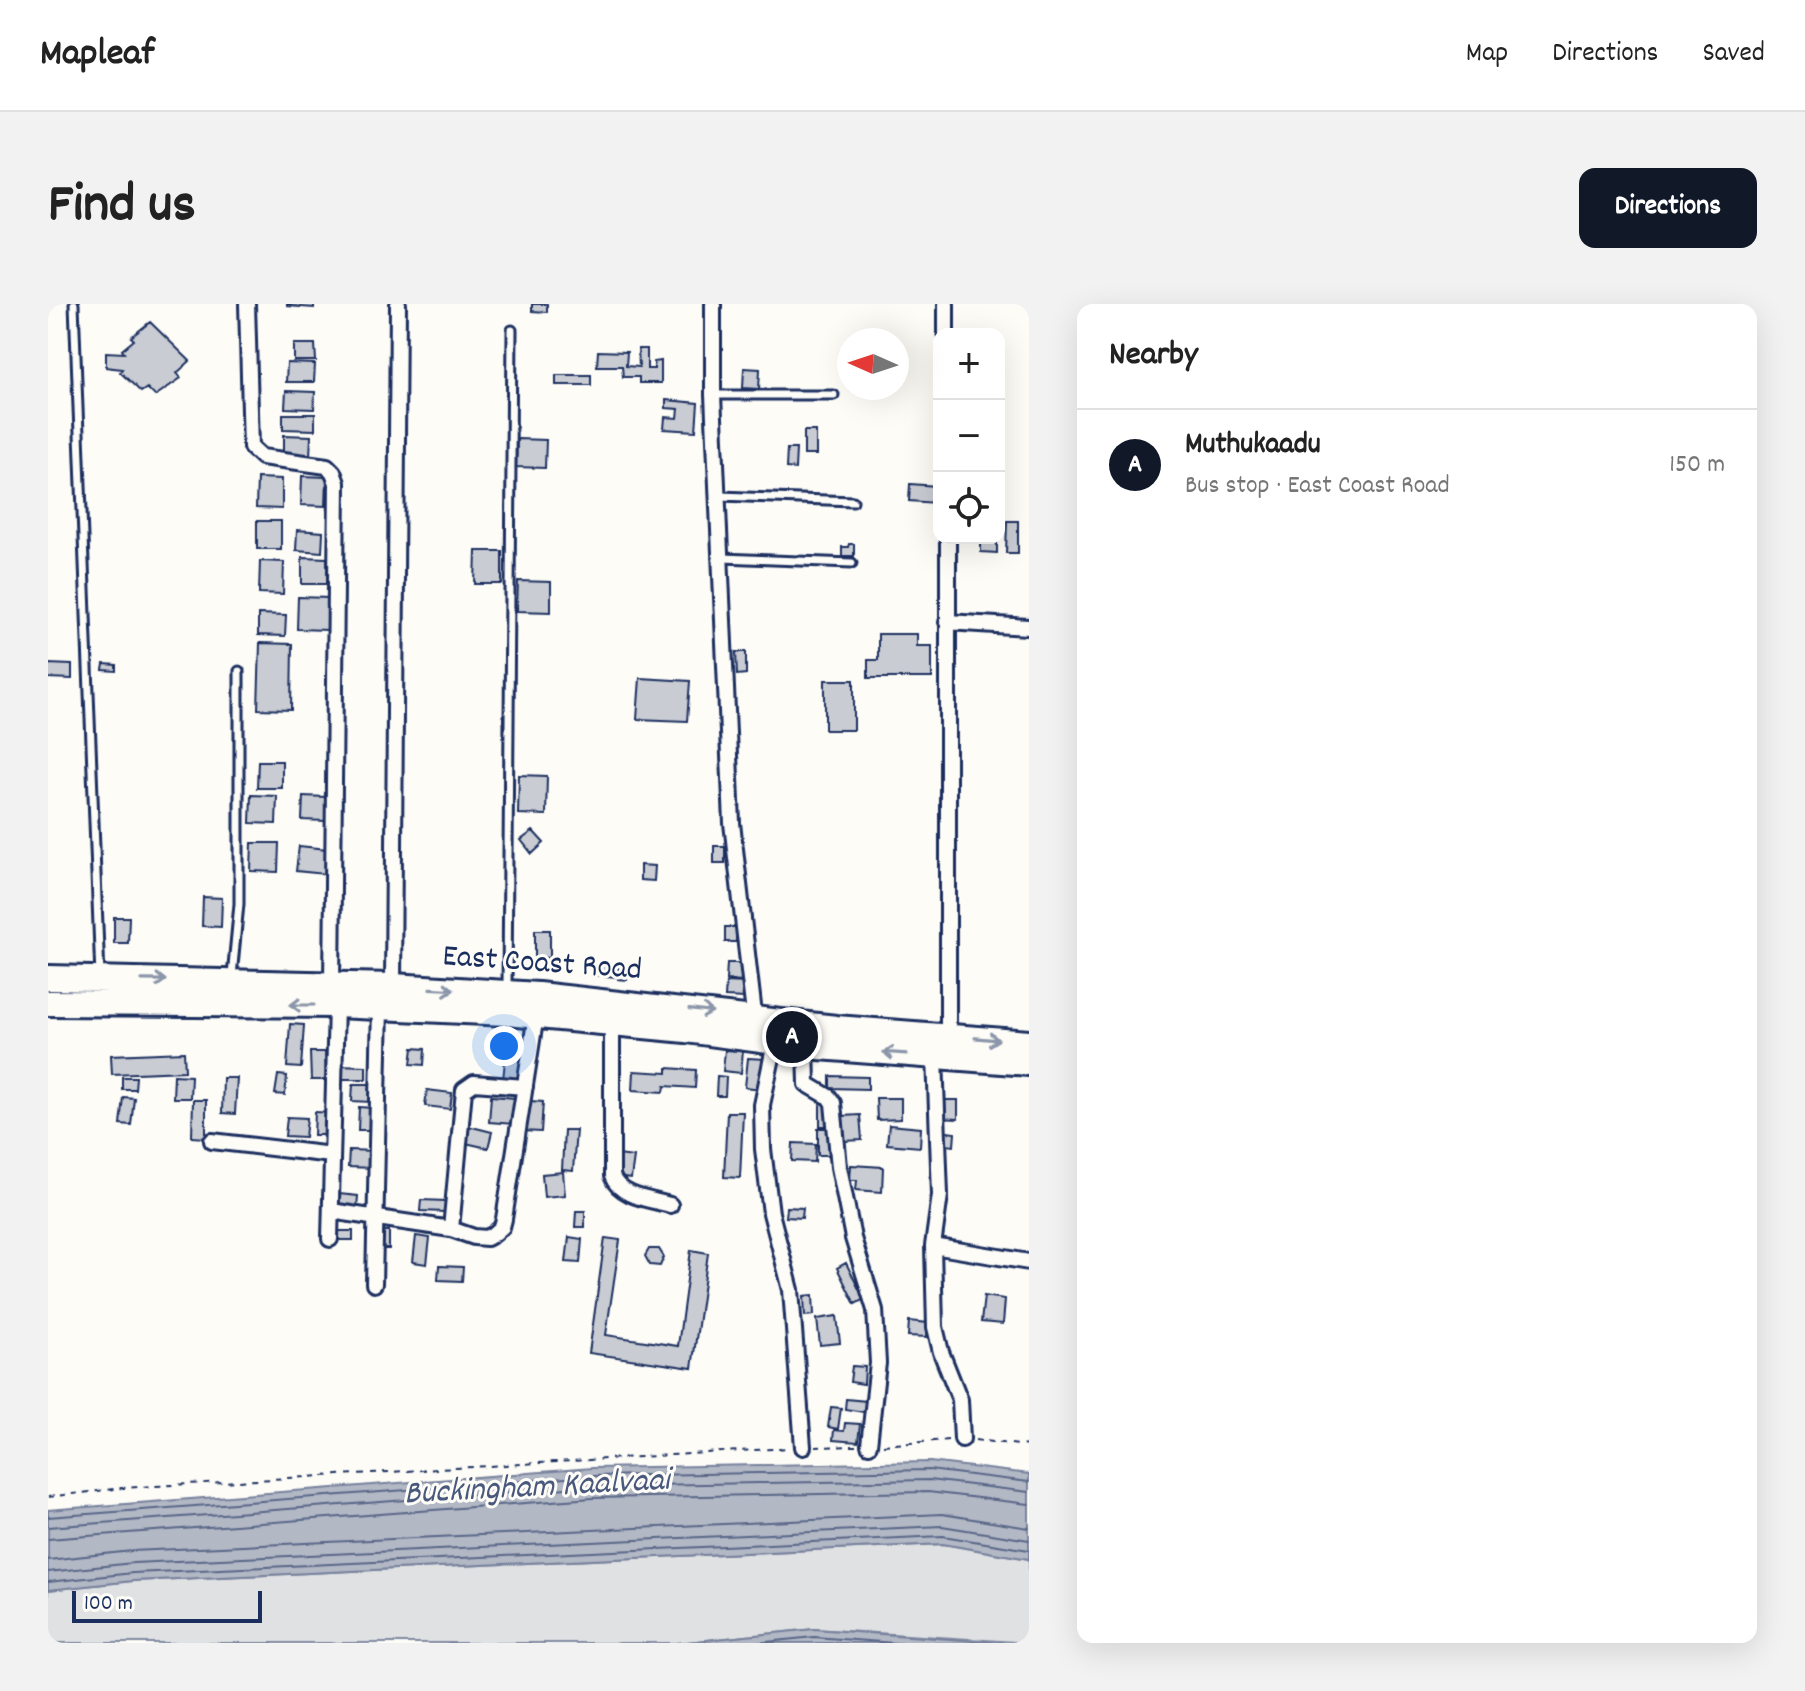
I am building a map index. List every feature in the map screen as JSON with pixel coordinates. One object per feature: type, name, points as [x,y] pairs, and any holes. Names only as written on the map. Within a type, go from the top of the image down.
[{"type":"main road","name":"East Coast Road","points":[[48,978],[232,982],[334,995]]},
{"type":"main road","name":"East Coast Road","points":[[48,1003],[507,993],[762,1034],[806,1046],[1029,1043]]},
{"type":"main road","name":"East Coast Road","points":[[387,996],[612,1023],[762,1034],[836,1028],[1029,1063]]},
{"type":"street","points":[[247,304],[251,447],[262,457],[327,466],[337,483],[330,1239]]},
{"type":"street","points":[[374,1284],[374,1217],[387,996],[398,304]]},
{"type":"street","points":[[713,304],[713,395],[720,496],[732,823],[762,1034],[763,1149],[771,1213],[791,1290],[803,1447]]},
{"type":"street","points":[[946,304],[946,328]]},
{"type":"street","points":[[948,544],[940,1195],[933,1246],[935,1327],[941,1352],[960,1400],[962,1439]]},
{"type":"street","points":[[947,622],[1029,627]]},
{"type":"street","points":[[331,1211],[451,1229],[474,1237],[487,1238],[502,1227],[536,1015]]},
{"type":"street","points":[[612,1023],[612,1176],[616,1185],[625,1192],[670,1205]]},
{"type":"street","points":[[806,1046],[807,1084],[829,1097],[833,1103],[839,1167],[853,1238],[875,1310],[878,1363],[869,1445]]},
{"type":"street","points":[[451,1229],[464,1090],[474,1083],[525,1087]]},
{"type":"street","points":[[212,1141],[332,1155]]},
{"type":"street","points":[[933,1246],[1029,1262]]},
{"type":"lane","points":[[74,304],[101,979]]},
{"type":"lane","points":[[507,993],[512,330]]},
{"type":"lane","points":[[713,395],[834,395]]},
{"type":"lane","points":[[720,496],[853,501]]},
{"type":"lane","points":[[722,558],[852,563]]},
{"type":"lane","points":[[232,982],[239,904],[239,671]]},
{"type":"path","points":[[48,1497],[122,1488],[745,1449],[962,1439],[1029,1446]]},
{"type":"shaded area","points":[[943,1544],[1029,1559],[1029,1643],[814,1629],[677,1643],[48,1643],[48,1590],[133,1581]]},
{"type":"water","name":"Buckingham Kaalvaai","points":[[930,1462],[1029,1474],[1029,1559],[943,1544],[133,1581],[48,1590],[48,1510],[592,1468]]},
{"type":"water","points":[[814,1629],[1003,1643],[677,1643]]},
{"type":"building","points":[[314,304],[314,308],[287,306]]},
{"type":"building","points":[[532,304],[547,304],[547,312],[532,311]]},
{"type":"building","points":[[150,322],[190,361],[177,373],[181,378],[155,396],[147,388],[141,392],[120,372],[122,369],[106,367],[106,352],[124,353],[122,350],[134,340],[131,337]]},
{"type":"building","points":[[294,344],[315,344],[316,361],[294,361]]},
{"type":"building","points":[[638,349],[647,349],[647,369],[654,369],[654,362],[661,361],[661,383],[639,383],[639,377],[623,377],[622,366],[597,366],[598,351],[627,352],[626,366],[639,367]]},
{"type":"building","points":[[287,363],[315,364],[314,382],[286,382]]},
{"type":"building","points":[[744,368],[760,369],[759,389],[743,388]]},
{"type":"building","points":[[556,375],[591,375],[591,385],[556,385]]},
{"type":"building","points":[[286,391],[315,392],[314,409],[285,408]]},
{"type":"building","points":[[666,400],[698,403],[696,431],[664,429],[665,417],[678,418],[679,409],[666,408]]},
{"type":"building","points":[[283,414],[315,414],[315,430],[283,429]]},
{"type":"building","points":[[804,431],[816,431],[816,455],[804,455]]},
{"type":"building","points":[[284,435],[311,436],[310,456],[284,456]]},
{"type":"building","points":[[517,439],[546,440],[545,468],[516,467]]},
{"type":"building","points":[[787,449],[796,449],[795,469],[786,468]]},
{"type":"building","points":[[302,476],[327,477],[326,506],[301,505]]},
{"type":"building","points":[[257,478],[282,479],[282,509],[256,508]]},
{"type":"building","points":[[910,484],[933,486],[933,503],[909,501]]},
{"type":"building","points":[[257,521],[281,521],[281,549],[257,549]]},
{"type":"building","points":[[1007,521],[1018,521],[1018,553],[1006,553]]},
{"type":"building","points":[[297,530],[323,532],[322,552],[296,550]]},
{"type":"building","points":[[854,544],[854,556],[842,556],[842,547]]},
{"type":"building","points":[[981,544],[997,544],[997,553],[981,552]]},
{"type":"building","points":[[476,551],[502,551],[502,584],[475,584]]},
{"type":"building","points":[[302,557],[327,558],[327,584],[302,584]]},
{"type":"building","points":[[260,561],[284,562],[283,594],[259,593]]},
{"type":"building","points":[[518,581],[551,582],[551,612],[517,611]]},
{"type":"building","points":[[298,597],[329,598],[328,630],[297,629]]},
{"type":"building","points":[[258,614],[286,615],[285,636],[258,635]]},
{"type":"building","points":[[878,634],[917,634],[917,646],[932,646],[932,678],[868,678],[868,660],[878,660]]},
{"type":"building","points":[[260,643],[292,644],[291,710],[258,709]]},
{"type":"building","points":[[736,652],[746,652],[746,674],[737,675]]},
{"type":"building","points":[[48,664],[72,665],[72,679],[48,678]]},
{"type":"building","points":[[104,664],[116,665],[116,671],[103,670]]},
{"type":"building","points":[[640,678],[690,681],[687,721],[637,719]]},
{"type":"building","points":[[825,680],[854,680],[854,730],[825,730]]},
{"type":"building","points":[[258,761],[282,761],[282,788],[257,788]]},
{"type":"building","points":[[519,775],[547,776],[546,815],[518,814]]},
{"type":"building","points":[[251,795],[277,796],[276,824],[250,823]]},
{"type":"building","points":[[303,796],[326,797],[325,821],[302,820]]},
{"type":"building","points":[[533,831],[544,843],[532,854],[521,840]]},
{"type":"building","points":[[252,843],[279,843],[278,872],[251,871]]},
{"type":"building","points":[[299,846],[327,849],[325,874],[296,871]]},
{"type":"building","points":[[714,846],[725,846],[725,863],[714,863]]},
{"type":"building","points":[[640,865],[655,866],[654,881],[640,880]]},
{"type":"building","points":[[203,897],[222,898],[221,927],[202,926]]},
{"type":"building","points":[[114,917],[129,917],[128,943],[114,943]]},
{"type":"building","points":[[725,927],[736,927],[736,942],[725,942]]},
{"type":"building","points":[[535,930],[550,930],[550,958],[535,957]]},
{"type":"building","points":[[727,963],[746,963],[745,981],[726,980]]},
{"type":"building","points":[[597,964],[617,966],[616,977],[596,975]]},
{"type":"building","points":[[618,966],[627,967],[627,980],[618,979]]},
{"type":"building","points":[[726,982],[746,983],[745,998],[725,997]]},
{"type":"building","points":[[290,1024],[304,1025],[301,1068],[287,1067]]},
{"type":"building","points":[[413,1048],[425,1049],[424,1065],[411,1064]]},
{"type":"building","points":[[725,1050],[743,1051],[741,1073],[723,1071]]},
{"type":"building","points":[[506,1051],[521,1052],[519,1082],[503,1080]]},
{"type":"building","points":[[184,1052],[185,1071],[112,1074],[111,1055]]},
{"type":"building","points":[[310,1052],[325,1052],[326,1080],[311,1080]]},
{"type":"building","points":[[748,1058],[765,1059],[762,1089],[745,1087]]},
{"type":"building","points":[[338,1065],[366,1066],[366,1079],[338,1079]]},
{"type":"building","points":[[667,1068],[696,1070],[695,1088],[665,1086],[664,1092],[633,1090],[634,1071],[667,1073]]},
{"type":"building","points":[[174,1075],[191,1076],[190,1098],[173,1098]]},
{"type":"building","points":[[278,1075],[287,1076],[285,1095],[275,1094]]},
{"type":"building","points":[[717,1076],[726,1077],[725,1096],[716,1096]]},
{"type":"building","points":[[830,1076],[868,1077],[868,1089],[830,1088]]},
{"type":"building","points":[[122,1077],[136,1077],[135,1089],[122,1089]]},
{"type":"building","points":[[223,1078],[237,1078],[235,1114],[222,1113]]},
{"type":"building","points":[[353,1084],[371,1084],[371,1102],[352,1101]]},
{"type":"building","points":[[427,1090],[452,1093],[450,1109],[425,1106]]},
{"type":"building","points":[[491,1096],[516,1098],[514,1124],[489,1122]]},
{"type":"building","points":[[123,1097],[134,1098],[131,1125],[120,1124]]},
{"type":"building","points":[[876,1098],[901,1098],[901,1119],[877,1120]]},
{"type":"building","points":[[193,1100],[206,1100],[206,1138],[192,1137]]},
{"type":"building","points":[[939,1100],[958,1100],[958,1119],[938,1118]]},
{"type":"building","points":[[530,1101],[543,1102],[541,1132],[522,1131],[524,1110],[529,1110]]},
{"type":"building","points":[[820,1101],[830,1101],[831,1126],[820,1126]]},
{"type":"building","points":[[359,1107],[372,1108],[371,1130],[358,1130]]},
{"type":"building","points":[[315,1112],[331,1113],[330,1135],[314,1135]]},
{"type":"building","points":[[727,1112],[743,1112],[740,1178],[724,1177]]},
{"type":"building","points":[[860,1115],[862,1140],[844,1141],[842,1116]]},
{"type":"building","points":[[287,1117],[307,1118],[305,1137],[285,1136]]},
{"type":"building","points":[[464,1125],[492,1132],[488,1148],[461,1142]]},
{"type":"building","points":[[889,1125],[921,1128],[920,1147],[887,1144]]},
{"type":"building","points":[[818,1128],[831,1128],[831,1155],[818,1155]]},
{"type":"building","points":[[564,1130],[576,1130],[573,1171],[562,1170]]},
{"type":"building","points":[[940,1131],[955,1133],[954,1146],[938,1144]]},
{"type":"building","points":[[793,1143],[816,1144],[815,1162],[792,1161]]},
{"type":"building","points":[[349,1150],[374,1151],[373,1168],[348,1167]]},
{"type":"building","points":[[618,1155],[634,1157],[631,1179],[616,1177]]},
{"type":"building","points":[[851,1165],[883,1167],[882,1192],[856,1190],[857,1180],[850,1180]]},
{"type":"building","points":[[563,1172],[565,1195],[544,1197],[542,1174]]},
{"type":"building","points":[[339,1194],[358,1196],[357,1208],[338,1206]]},
{"type":"building","points":[[421,1200],[446,1201],[445,1212],[420,1211]]},
{"type":"building","points":[[787,1207],[803,1208],[802,1218],[786,1217]]},
{"type":"building","points":[[576,1211],[585,1211],[585,1227],[575,1227]]},
{"type":"building","points":[[337,1231],[353,1231],[353,1240],[337,1240]]},
{"type":"building","points":[[381,1231],[389,1231],[389,1249],[381,1249]]},
{"type":"building","points":[[416,1236],[430,1238],[427,1264],[413,1262]]},
{"type":"building","points":[[569,1237],[582,1239],[580,1263],[566,1262]]},
{"type":"building","points":[[605,1238],[620,1240],[606,1335],[678,1346],[691,1250],[708,1253],[692,1368],[589,1353]]},
{"type":"building","points":[[649,1249],[659,1249],[664,1257],[660,1266],[650,1265],[645,1256]]},
{"type":"building","points":[[846,1263],[864,1299],[855,1304],[837,1268]]},
{"type":"building","points":[[439,1266],[463,1267],[462,1281],[438,1280]]},
{"type":"building","points":[[813,1295],[814,1315],[805,1316],[804,1296]]},
{"type":"building","points":[[984,1296],[1005,1299],[1003,1324],[981,1322]]},
{"type":"building","points":[[837,1316],[840,1343],[820,1345],[817,1319]]},
{"type":"building","points":[[909,1321],[928,1323],[927,1337],[908,1336]]},
{"type":"building","points":[[852,1366],[865,1367],[864,1384],[850,1382]]},
{"type":"building","points":[[846,1399],[866,1401],[864,1412],[845,1409]]},
{"type":"building","points":[[831,1407],[841,1408],[838,1429],[828,1427]]},
{"type":"building","points":[[845,1423],[860,1424],[858,1442],[833,1440],[834,1430],[844,1431]]},
{"type":"place","name":"Muthukaadu","points":[[792,1037]]}]
